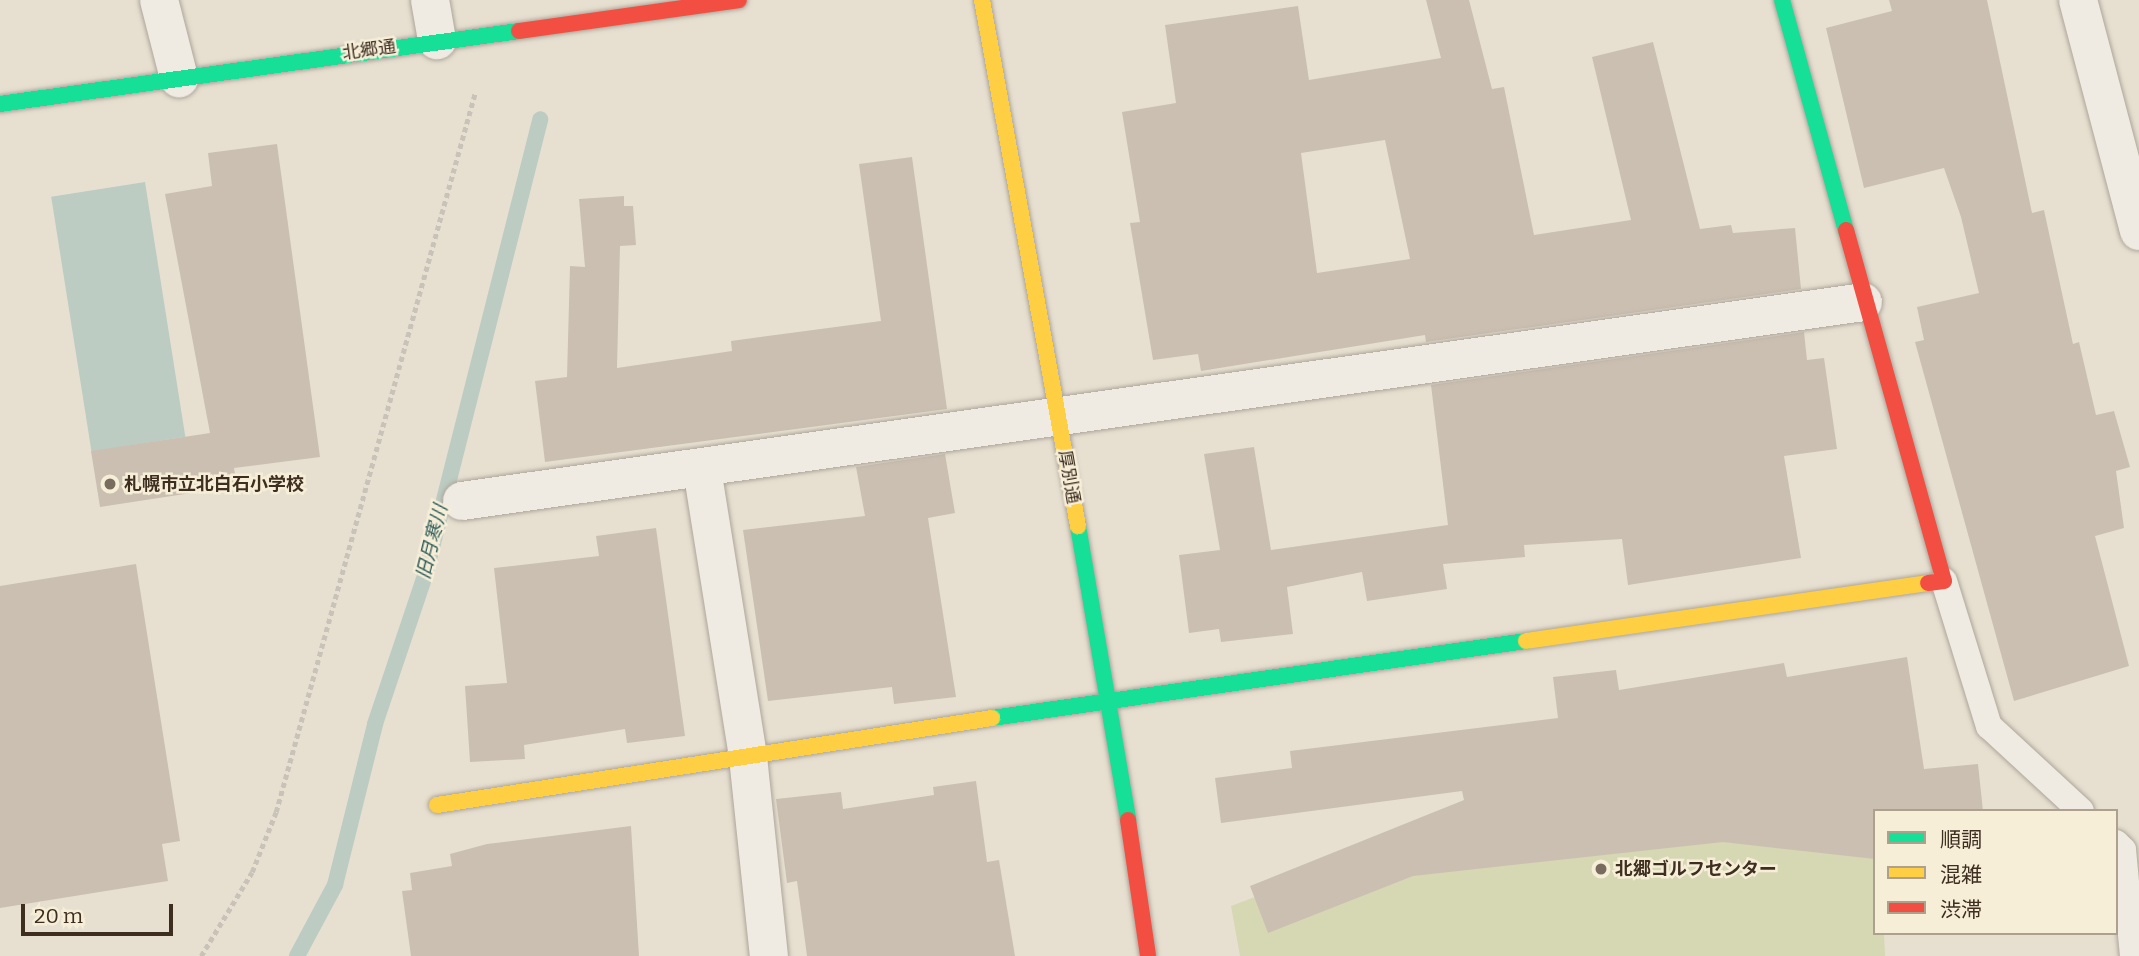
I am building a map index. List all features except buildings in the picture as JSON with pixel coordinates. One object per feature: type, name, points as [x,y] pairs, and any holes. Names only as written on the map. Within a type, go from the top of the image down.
[{"type":"street","points":[[159,0],[179,78]]},
{"type":"street","points":[[430,0],[438,40]]},
{"type":"street","name":"北郷通","points":[[0,104],[438,40],[739,0]]},
{"type":"street","name":"厚別通","points":[[982,0],[1110,700],[1149,956]]},
{"type":"street","points":[[437,805],[1110,700],[1944,581],[1863,302],[1782,0]]},
{"type":"street","points":[[2078,0],[2129,159],[2139,231]]},
{"type":"street","points":[[462,501],[1059,419],[1863,302]]},
{"type":"street","points":[[702,469],[748,757],[769,956]]},
{"type":"lane","points":[[1944,581],[1989,726],[2079,809]]},
{"type":"lane","points":[[2118,845],[2123,850],[2133,956]]},
{"type":"path","points":[[201,956],[252,872],[276,812],[475,93]]},
{"type":"green space","name":"北郷ゴルフセンター","points":[[1873,811],[1873,935],[1884,935],[1885,956],[1240,956],[1231,906],[1424,833]]},
{"type":"shaded area","points":[[145,182],[185,437],[92,452],[51,197]]},
{"type":"waterway","name":"旧月寒川","points":[[297,956],[335,885],[375,724],[425,575],[540,119]]},
{"type":"traffic: fast","points":[[1782,0],[1846,230]]},
{"type":"traffic: fast","points":[[0,104],[519,31]]},
{"type":"traffic: fast","points":[[1078,526],[1128,820]]},
{"type":"traffic: fast","points":[[992,718],[1526,641]]},
{"type":"traffic: slow","points":[[982,0],[1078,526]]},
{"type":"traffic: slow","points":[[1526,641],[1928,583]]},
{"type":"traffic: slow","points":[[437,805],[992,718]]},
{"type":"traffic: jam","points":[[519,31],[739,0]]},
{"type":"traffic: jam","points":[[1846,230],[1944,581],[1928,583]]},
{"type":"traffic: jam","points":[[1128,820],[1148,956]]},
{"type":"place","name":"札幌市立北白石小学校","points":[[110,484]]},
{"type":"place","name":"北郷ゴルフセンター","points":[[1601,869]]}]
